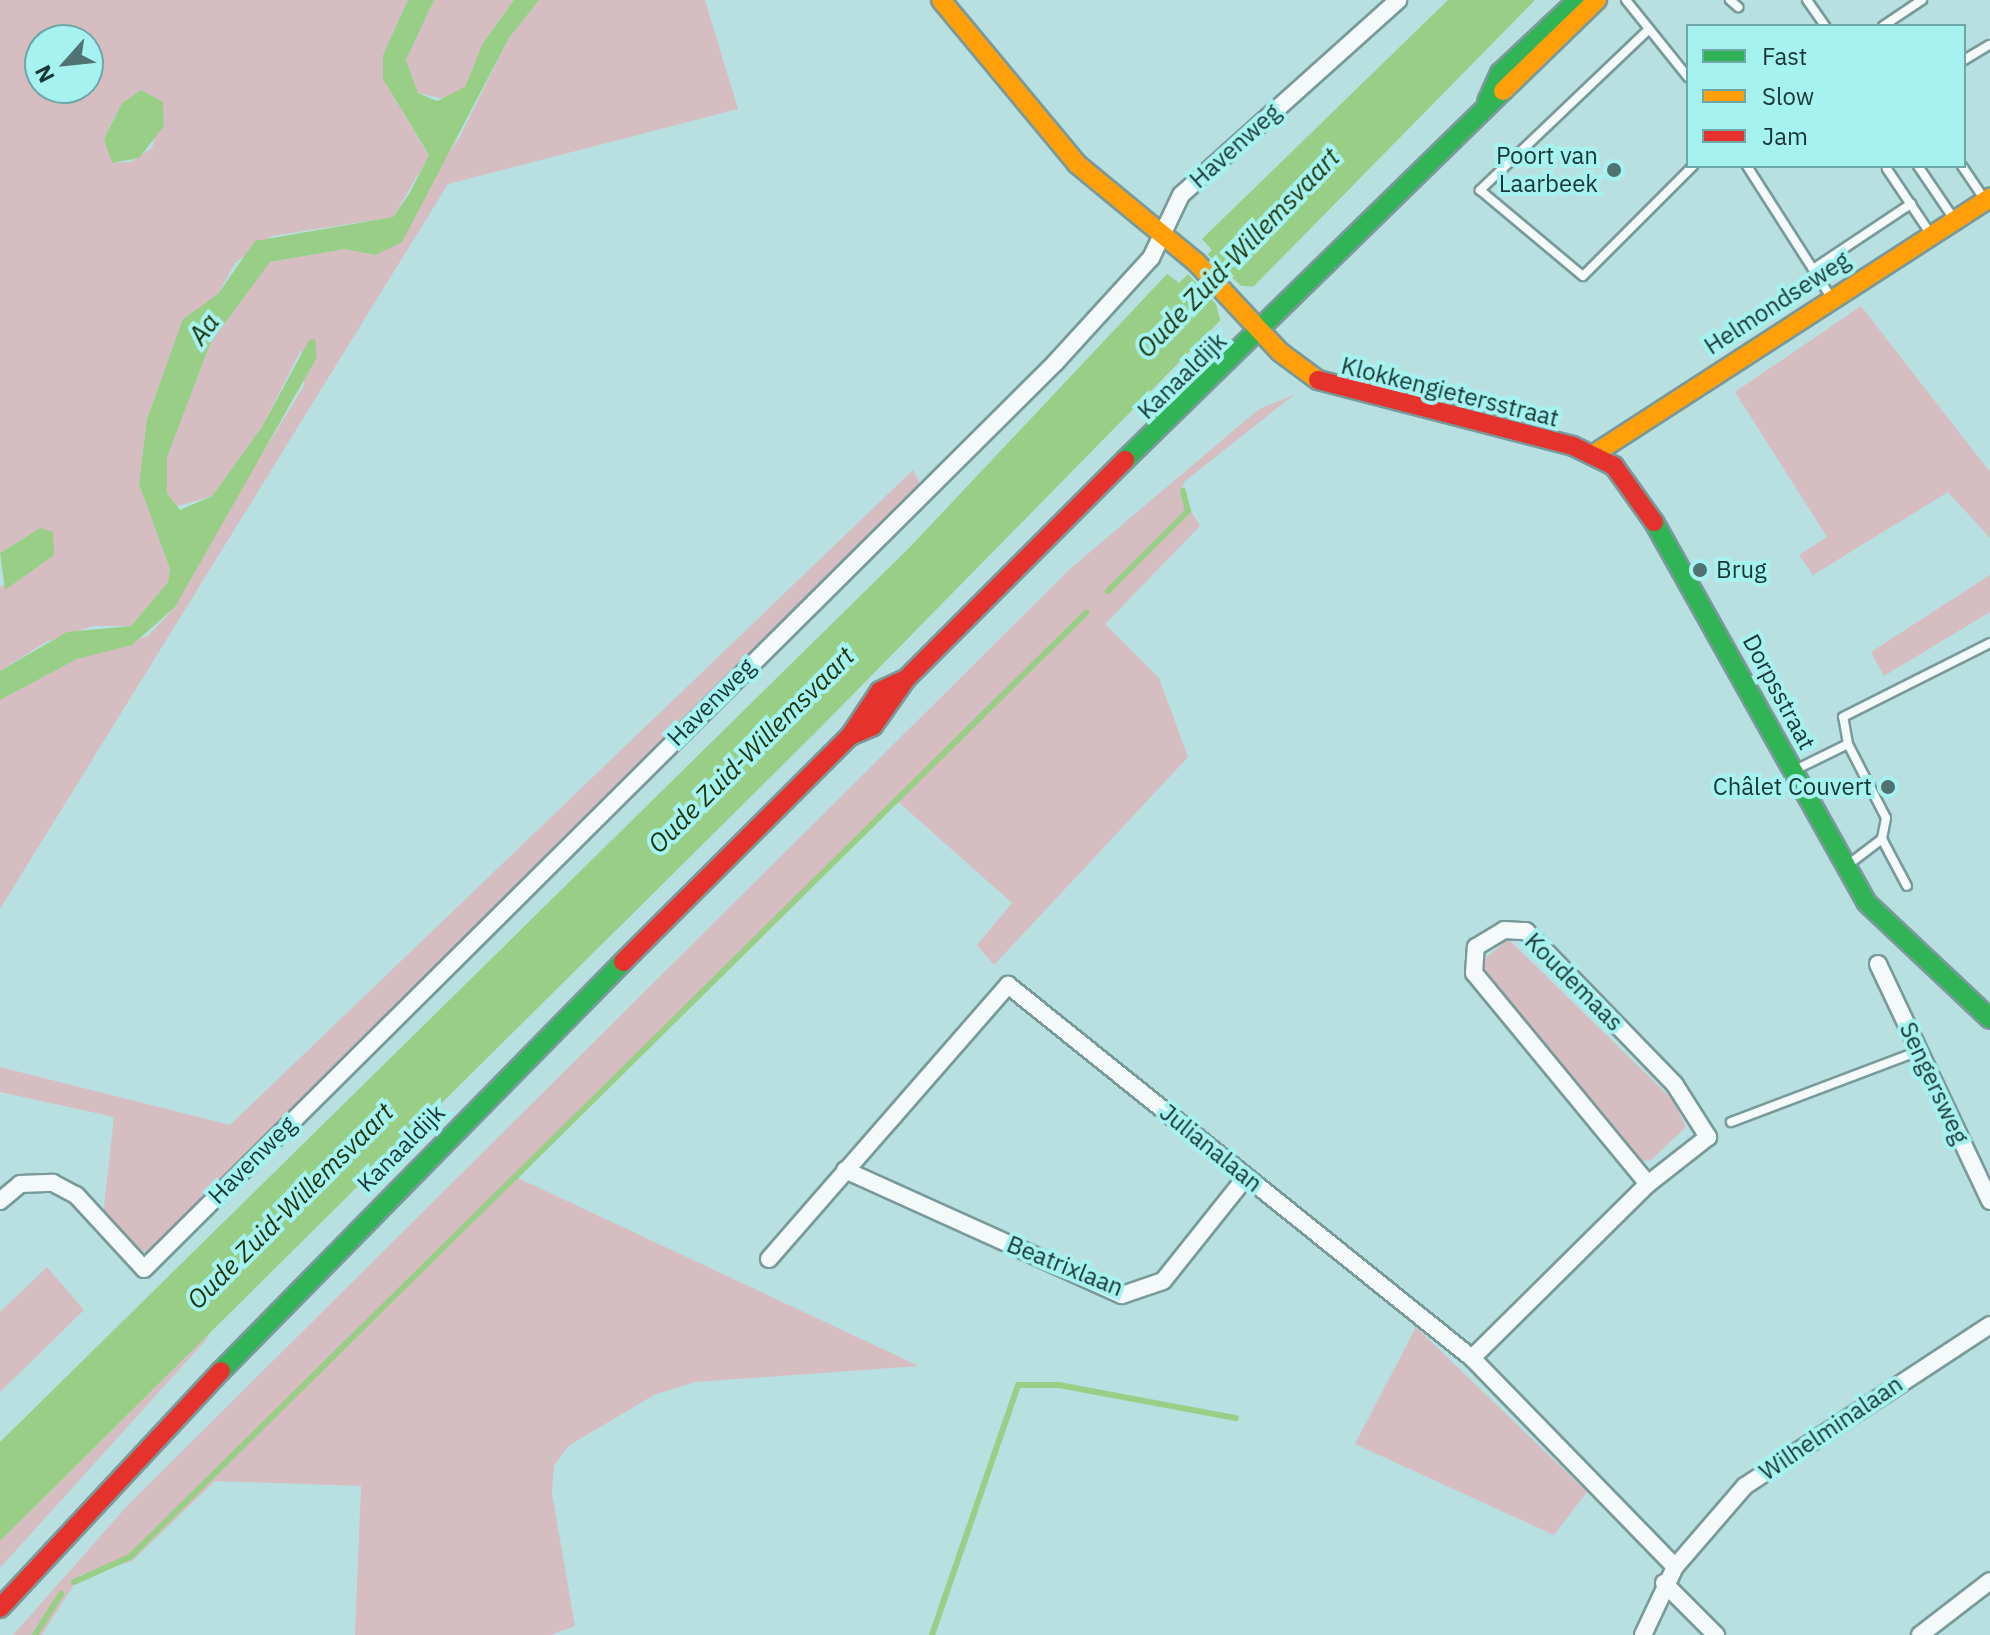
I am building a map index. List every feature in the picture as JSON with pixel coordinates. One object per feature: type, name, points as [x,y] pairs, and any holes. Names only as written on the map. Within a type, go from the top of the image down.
[{"type":"main road","name":"Klokkengietersstraat","points":[[941,0],[1077,164],[1196,262],[1262,332],[1325,386],[1594,454]]},
{"type":"main road","name":"Kanaaldijk","points":[[1487,102],[1500,73],[1578,0]]},
{"type":"main road","name":"Kanaaldijk","points":[[0,1608],[331,1252],[850,736],[880,691],[906,679],[1262,332],[1487,102],[1512,87],[1597,0]]},
{"type":"main road","name":"Helmondseweg","points":[[1594,454],[1830,296],[1988,199]]},
{"type":"main road","name":"Dorpsstraat","points":[[1594,454],[1623,476],[1660,527],[1844,868],[1885,923],[1990,1019]]},
{"type":"street","name":"Havenweg","points":[[0,1201],[20,1184],[53,1183],[76,1195],[144,1269],[1055,363],[1151,258],[1181,195],[1398,0]]},
{"type":"street","name":"Koudemaas","points":[[1472,1358],[1648,1184],[1708,1137],[1675,1085],[1526,931],[1504,930],[1476,947],[1474,973],[1648,1184]]},
{"type":"street","name":"Sengersweg","points":[[1878,964],[1990,1201]]},
{"type":"street","name":"Julianalaan","points":[[769,1259],[1008,985],[1472,1358],[1675,1567]]},
{"type":"street","name":"Beatrixlaan","points":[[845,1170],[1122,1295],[1163,1281],[1246,1177]]},
{"type":"street","name":"Wilhelminalaan","points":[[1643,1635],[1664,1583],[1675,1567],[1770,1466],[1990,1325]]},
{"type":"street","points":[[1920,1635],[1990,1581]]},
{"type":"street","points":[[1664,1583],[1716,1635]]},
{"type":"lane","points":[[1626,0],[1647,31],[1686,75]]},
{"type":"lane","points":[[1730,0],[1738,7]]},
{"type":"lane","points":[[1807,0],[1824,24]]},
{"type":"lane","points":[[1886,24],[1922,0]]},
{"type":"lane","points":[[1647,31],[1480,190],[1583,276],[1691,168]]},
{"type":"lane","points":[[1966,59],[1989,45]]},
{"type":"lane","points":[[1748,168],[1830,296]]},
{"type":"lane","points":[[1919,168],[1954,220]]},
{"type":"lane","points":[[1964,168],[1988,199]]},
{"type":"lane","points":[[1887,169],[1931,234]]},
{"type":"lane","points":[[1813,269],[1911,204]]},
{"type":"lane","points":[[1907,886],[1882,839],[1886,818],[1848,744],[1843,717],[1990,643]]},
{"type":"lane","points":[[1793,771],[1848,744]]},
{"type":"lane","points":[[1844,868],[1882,839]]},
{"type":"lane","points":[[1731,1122],[1919,1051]]},
{"type":"shaded area","points":[[0,0],[408,0],[383,55],[383,79],[429,156],[393,217],[272,236],[235,263],[218,294],[178,333],[147,419],[139,484],[170,569],[168,582],[131,626],[93,626],[46,642],[0,671],[0,587],[46,561],[30,534],[0,553]],"holes":[[[141,90],[163,103],[152,148],[131,162],[112,163],[109,128],[122,103]]]},
{"type":"shaded area","points":[[434,0],[514,0],[483,43],[465,87],[449,100],[418,93],[406,60]]},
{"type":"shaded area","points":[[539,0],[705,0],[738,109],[448,184],[0,909],[0,700],[77,659],[148,636],[175,607],[199,555],[304,386],[301,350],[262,427],[212,496],[175,507],[167,493],[167,457],[211,342],[270,262],[345,249],[375,255],[459,138],[509,38]]},
{"type":"shaded area","points":[[1861,306],[1990,472],[1990,538],[1948,492],[1813,575],[1799,555],[1827,537],[1735,392]]},
{"type":"shaded area","points":[[1295,394],[1185,481],[1180,492],[1200,526],[1105,624],[1159,678],[1188,757],[994,965],[977,945],[1012,903],[895,799],[518,1178],[919,1366],[695,1382],[654,1395],[568,1446],[554,1466],[552,1493],[575,1626],[551,1635],[355,1635],[361,1486],[215,1481],[132,1561],[80,1575],[42,1635],[13,1635],[128,1505],[1071,568],[1259,409]]},
{"type":"shaded area","points":[[913,470],[923,489],[151,1252],[139,1251],[103,1216],[114,1117],[0,1092],[0,1067],[230,1125]]},
{"type":"shaded area","points":[[1990,575],[1990,612],[1884,676],[1871,652]]},
{"type":"shaded area","points":[[1508,939],[1672,1099],[1686,1127],[1651,1160],[1640,1161],[1479,964]]},
{"type":"shaded area","points":[[47,1267],[84,1310],[0,1392],[0,1312]]},
{"type":"shaded area","points":[[1416,1327],[1587,1492],[1554,1535],[1355,1444]]},
{"type":"shaded area","points":[[211,1332],[205,1341],[0,1568],[0,1541]]},
{"type":"water","name":"Aa","points":[[408,0],[434,0],[406,60],[418,93],[437,101],[465,87],[483,43],[514,0],[539,0],[509,38],[402,242],[375,255],[345,249],[270,262],[211,342],[167,457],[167,493],[180,510],[212,496],[262,427],[309,340],[315,339],[317,357],[175,607],[132,645],[77,659],[0,700],[0,671],[67,632],[131,626],[168,582],[170,569],[139,484],[147,419],[183,319],[218,294],[255,241],[393,217],[409,194],[429,155],[383,79],[383,55]]},
{"type":"water","name":"Oude Zuid-Willemsvaart","points":[[1448,0],[1535,0],[818,730],[0,1541],[0,1442],[910,547],[1167,274],[1179,283],[1212,250],[1202,239]]},
{"type":"water","points":[[141,90],[163,102],[164,126],[139,158],[112,163],[104,139],[122,103]]},
{"type":"water","points":[[40,528],[53,532],[54,555],[5,590],[0,553]]},
{"type":"pier","points":[[1206,253],[1241,286],[1262,287],[1222,326],[1216,304],[1186,272]]},
{"type":"waterway","points":[[1108,591],[1188,511],[1183,491]]},
{"type":"waterway","points":[[74,1582],[130,1557],[1086,613]]},
{"type":"waterway","points":[[932,1635],[1018,1385],[1059,1385],[1236,1418]]},
{"type":"waterway","points":[[35,1635],[61,1594]]},
{"type":"traffic: fast","points":[[1487,102],[1500,73],[1578,0]]},
{"type":"traffic: fast","points":[[1125,460],[1503,91]]},
{"type":"traffic: fast","points":[[1654,522],[1867,903],[1990,1019]]},
{"type":"traffic: fast","points":[[221,1371],[623,962]]},
{"type":"traffic: slow","points":[[941,0],[1077,164],[1196,262],[1280,352],[1318,380]]},
{"type":"traffic: slow","points":[[1503,91],[1597,0]]},
{"type":"traffic: slow","points":[[1594,454],[1990,198]]},
{"type":"traffic: jam","points":[[1318,380],[1573,446],[1614,466],[1654,522]]},
{"type":"traffic: jam","points":[[850,736],[873,726],[906,679],[1125,460]]},
{"type":"traffic: jam","points":[[623,962],[850,736],[880,691],[906,679]]},
{"type":"traffic: jam","points":[[0,1608],[221,1371]]},
{"type":"place","name":"Poort van Laarbeek","points":[[1614,170]]},
{"type":"place","name":"Brug","points":[[1700,570]]},
{"type":"place","name":"Châlet Couvert","points":[[1888,787]]}]
